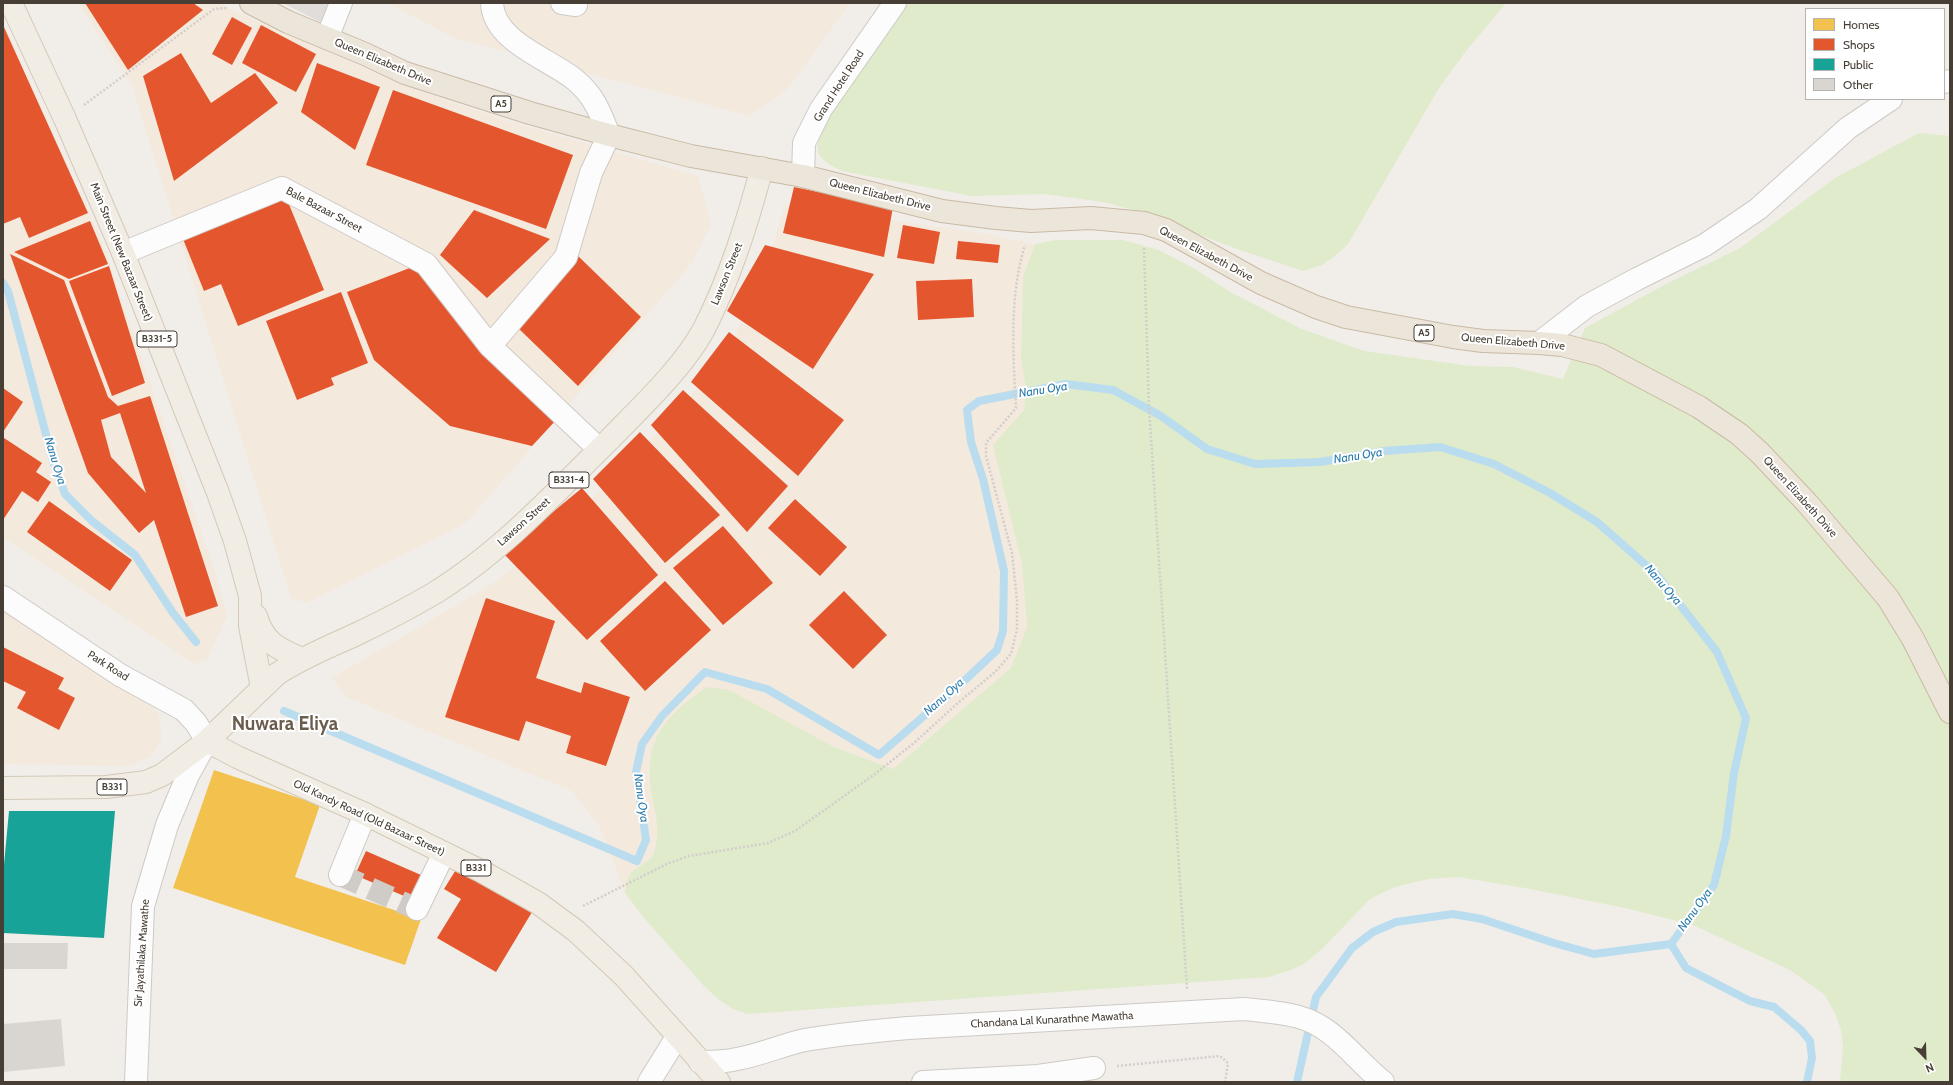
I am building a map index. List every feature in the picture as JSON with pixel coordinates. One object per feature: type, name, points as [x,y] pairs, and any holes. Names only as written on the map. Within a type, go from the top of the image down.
[{"type":"highway","name":"Queen Elizabeth Drive","points":[[254,5],[405,73],[530,113],[609,135],[691,156],[803,176],[942,211],[1031,221],[1091,218],[1144,223],[1166,230],[1261,283],[1316,307],[1346,317],[1453,338],[1483,341],[1539,343],[1584,349],[1601,355],[1672,391],[1720,420],[1760,454],[1807,503],[1888,598],[1913,639],[1950,712]]},
{"type":"main road","name":"Main Street (New Bazaar Street)","points":[[11,3],[65,119],[123,253],[218,493],[259,626],[267,640],[281,650],[302,659]]},
{"type":"main road","name":"Lawson Street","points":[[206,741],[277,674],[302,659],[435,593],[493,550],[558,492],[668,377],[703,330],[731,270],[762,168]]},
{"type":"main road","name":"Main Street (New Bazaar Street)","points":[[250,596],[250,626],[262,688]]},
{"type":"main road","name":"Old Kandy Road (Old Bazaar Street)","points":[[206,741],[237,757],[365,814],[510,886],[538,904],[576,932],[624,976],[677,1037],[719,1082]]},
{"type":"main road","name":"B331","points":[[3,788],[106,787],[146,782],[162,775],[206,741]]},
{"type":"street","points":[[327,38],[341,3]]},
{"type":"street","points":[[492,3],[492,10],[508,37],[574,79],[596,102],[609,135],[591,173],[566,257],[490,346],[599,449]]},
{"type":"street","name":"Grand Hotel Road","points":[[803,176],[804,143],[821,109],[895,3]]},
{"type":"street","points":[[1539,343],[1588,306],[1637,279],[1705,245],[1758,209],[1848,128],[1890,100]]},
{"type":"street","name":"Bale Bazaar Street","points":[[123,253],[282,188],[426,264],[490,346]]},
{"type":"street","name":"Park Road","points":[[3,597],[120,675],[184,710],[196,723],[206,741]]},
{"type":"street","name":"Sir Jayathilaka Mawathe","points":[[136,1082],[143,906],[166,825],[188,775],[206,741]]},
{"type":"street","points":[[340,875],[365,814]]},
{"type":"street","points":[[417,909],[444,853]]},
{"type":"street","name":"Chandana Lal Kunarathne Mawatha","points":[[700,1062],[720,1062],[738,1059],[778,1046],[805,1040],[861,1032],[1244,1008],[1299,1017],[1323,1027],[1355,1054],[1372,1073],[1383,1082]]},
{"type":"street","points":[[649,1082],[677,1037]]},
{"type":"street","points":[[922,1082],[1038,1076],[1094,1068]]},
{"type":"path","points":[[65,119],[214,9],[254,5]]},
{"type":"path","points":[[558,919],[669,862],[689,856],[768,843],[795,831],[875,774],[914,743],[995,672],[1011,654],[1017,629],[1017,600],[1012,553],[986,456],[986,443],[1016,408],[1013,359],[1018,267],[1031,221]]},
{"type":"path","points":[[1144,223],[1149,407],[1188,1011]]},
{"type":"path","points":[[1094,1068],[1220,1056],[1228,1063],[1226,1082]]},
{"type":"shaded area","points":[[78,3],[221,3],[235,11],[358,65],[436,97],[512,122],[698,176],[711,224],[692,263],[466,523],[306,603],[291,598],[132,86]]},
{"type":"shaded area","points":[[283,3],[328,3],[332,6],[320,22]]},
{"type":"shaded area","points":[[388,3],[850,3],[788,89],[750,116],[454,38]]},
{"type":"shaded area","points":[[3,22],[100,237],[216,575],[227,616],[207,660],[194,664],[3,537]]},
{"type":"shaded area","points":[[785,205],[982,233],[1035,244],[1023,277],[1021,358],[1026,390],[1024,410],[993,445],[1022,564],[1027,627],[1011,668],[893,769],[834,747],[652,794],[659,829],[655,853],[628,877],[625,893],[600,827],[572,791],[346,697],[332,678],[489,586],[557,534],[674,416],[728,350],[763,276]]},
{"type":"shaded area","points":[[3,607],[152,706],[159,715],[162,739],[152,756],[129,766],[3,764]]},
{"type":"green space","points":[[908,3],[1506,3],[1466,51],[1439,88],[1348,244],[1322,265],[1303,271],[1237,249],[1137,211],[1103,202],[1044,194],[972,196],[842,171],[826,162],[819,153],[818,148],[818,141],[824,124]]},
{"type":"green space","points":[[1919,133],[1950,136],[1950,1082],[1840,1082],[1843,1047],[1841,1030],[1835,1013],[1824,994],[1790,970],[1693,925],[1625,908],[1525,888],[1459,877],[1428,879],[1395,887],[1370,899],[1323,948],[1304,964],[1269,977],[748,1014],[733,1009],[718,999],[704,986],[645,919],[625,893],[627,880],[630,874],[647,861],[655,850],[657,829],[650,776],[654,745],[668,720],[692,698],[707,687],[729,690],[834,747],[893,769],[1011,668],[1027,627],[1022,564],[993,445],[1024,410],[1026,390],[1021,358],[1023,277],[1035,244],[1056,240],[1123,240],[1159,250],[1195,269],[1232,293],[1302,329],[1364,351],[1470,366],[1513,367],[1563,379],[1585,328],[1666,284],[1740,248],[1835,178]]},
{"type":"building: Homes","points":[[214,770],[320,805],[295,877],[421,919],[405,965],[173,888]]},
{"type":"building: Shops","points":[[85,3],[193,3],[203,10],[128,70]]},
{"type":"building: Shops","points":[[232,17],[252,28],[232,65],[212,54]]},
{"type":"building: Shops","points":[[3,25],[88,213],[29,238],[20,217],[3,224]]},
{"type":"building: Shops","points":[[261,25],[316,54],[296,92],[242,63]]},
{"type":"building: Shops","points":[[181,53],[211,103],[255,73],[278,103],[174,181],[143,76]]},
{"type":"building: Shops","points":[[317,63],[380,87],[355,150],[301,112]]},
{"type":"building: Shops","points":[[393,90],[573,155],[546,229],[366,165]]},
{"type":"building: Shops","points":[[794,187],[893,207],[884,257],[783,233]]},
{"type":"building: Shops","points":[[286,197],[324,290],[238,326],[221,284],[204,291],[183,239]]},
{"type":"building: Shops","points":[[474,210],[550,239],[487,298],[440,255]]},
{"type":"building: Shops","points":[[90,221],[108,264],[69,279],[14,252]]},
{"type":"building: Shops","points":[[903,225],[940,232],[934,264],[897,258]]},
{"type":"building: Shops","points":[[958,241],[1000,245],[998,263],[956,259]]},
{"type":"building: Shops","points":[[765,245],[874,274],[813,369],[727,311]]},
{"type":"building: Shops","points":[[10,254],[64,280],[108,397],[118,406],[150,396],[218,606],[186,617],[154,520],[139,533],[88,473]],"holes":[[[120,413],[146,493],[111,457],[101,420]]]},
{"type":"building: Shops","points":[[577,255],[641,317],[578,386],[515,325]]},
{"type":"building: Shops","points":[[109,266],[145,383],[112,396],[69,281]]},
{"type":"building: Shops","points":[[415,266],[558,418],[532,446],[450,426],[374,360],[347,292]]},
{"type":"building: Shops","points":[[972,279],[974,317],[918,320],[916,281]]},
{"type":"building: Shops","points":[[341,292],[368,363],[331,378],[334,385],[297,400],[266,321]]},
{"type":"building: Shops","points":[[729,332],[844,420],[798,476],[691,382]]},
{"type":"building: Shops","points":[[3,388],[23,402],[3,432]]},
{"type":"building: Shops","points":[[683,390],[788,486],[747,532],[651,425]]},
{"type":"building: Shops","points":[[640,432],[720,515],[665,563],[593,479]]},
{"type":"building: Shops","points":[[4,438],[42,463],[36,472],[51,482],[38,502],[22,491],[3,520]]},
{"type":"building: Shops","points":[[582,488],[658,575],[587,640],[503,553]]},
{"type":"building: Shops","points":[[795,499],[847,547],[820,576],[768,528]]},
{"type":"building: Shops","points":[[49,501],[132,560],[110,591],[27,532]]},
{"type":"building: Shops","points":[[723,526],[773,583],[723,625],[673,568]]},
{"type":"building: Shops","points":[[665,581],[711,630],[645,691],[600,641]]},
{"type":"building: Shops","points":[[844,591],[887,635],[853,669],[809,625]]},
{"type":"building: Shops","points":[[486,598],[555,621],[536,678],[581,693],[584,682],[630,697],[606,766],[566,753],[571,736],[526,721],[519,741],[445,717]]},
{"type":"building: Shops","points":[[3,647],[64,678],[58,689],[75,698],[59,730],[17,708],[26,692],[3,681]]},
{"type":"building: Shops","points":[[366,851],[421,875],[411,899],[355,875]]},
{"type":"building: Shops","points":[[457,868],[532,912],[496,972],[437,938],[461,899],[444,889]]},
{"type":"building: Public","points":[[9,811],[115,811],[104,938],[3,933],[3,875]]},
{"type":"building: Other","points":[[4,943],[68,943],[67,969],[3,969]]},
{"type":"building: Other","points":[[61,1019],[65,1066],[3,1072],[3,1024]]},
{"type":"waterway","name":"Nanu Oya","points":[[3,283],[8,291],[53,461],[65,494],[92,521],[135,555],[173,613],[196,642]]},
{"type":"waterway","name":"Nanu Oya","points":[[284,711],[637,861],[646,840],[636,772],[642,744],[662,716],[705,672],[767,689],[879,755],[963,682],[997,650],[1003,631],[1004,571],[983,479],[971,442],[967,410],[979,401],[1066,384],[1113,390],[1161,416],[1207,449],[1255,464],[1320,462],[1384,451],[1440,447],[1494,464],[1550,493],[1597,522],[1656,574],[1717,652],[1746,718],[1734,773],[1726,836],[1714,885],[1671,944]]},
{"type":"waterway","points":[[1297,1082],[1316,997],[1352,948],[1373,932],[1396,922],[1453,914],[1482,919],[1554,943],[1594,954],[1671,944]]},
{"type":"waterway","name":"Nanu Oya","points":[[1671,944],[1686,968],[1750,1001],[1774,1007],[1801,1030],[1810,1041],[1812,1058],[1807,1082]]},
{"type":"tunnel","points":[[340,875],[417,909]]},
{"type":"district","name":"Nuwara Eliya","points":[[285,724]]}]
